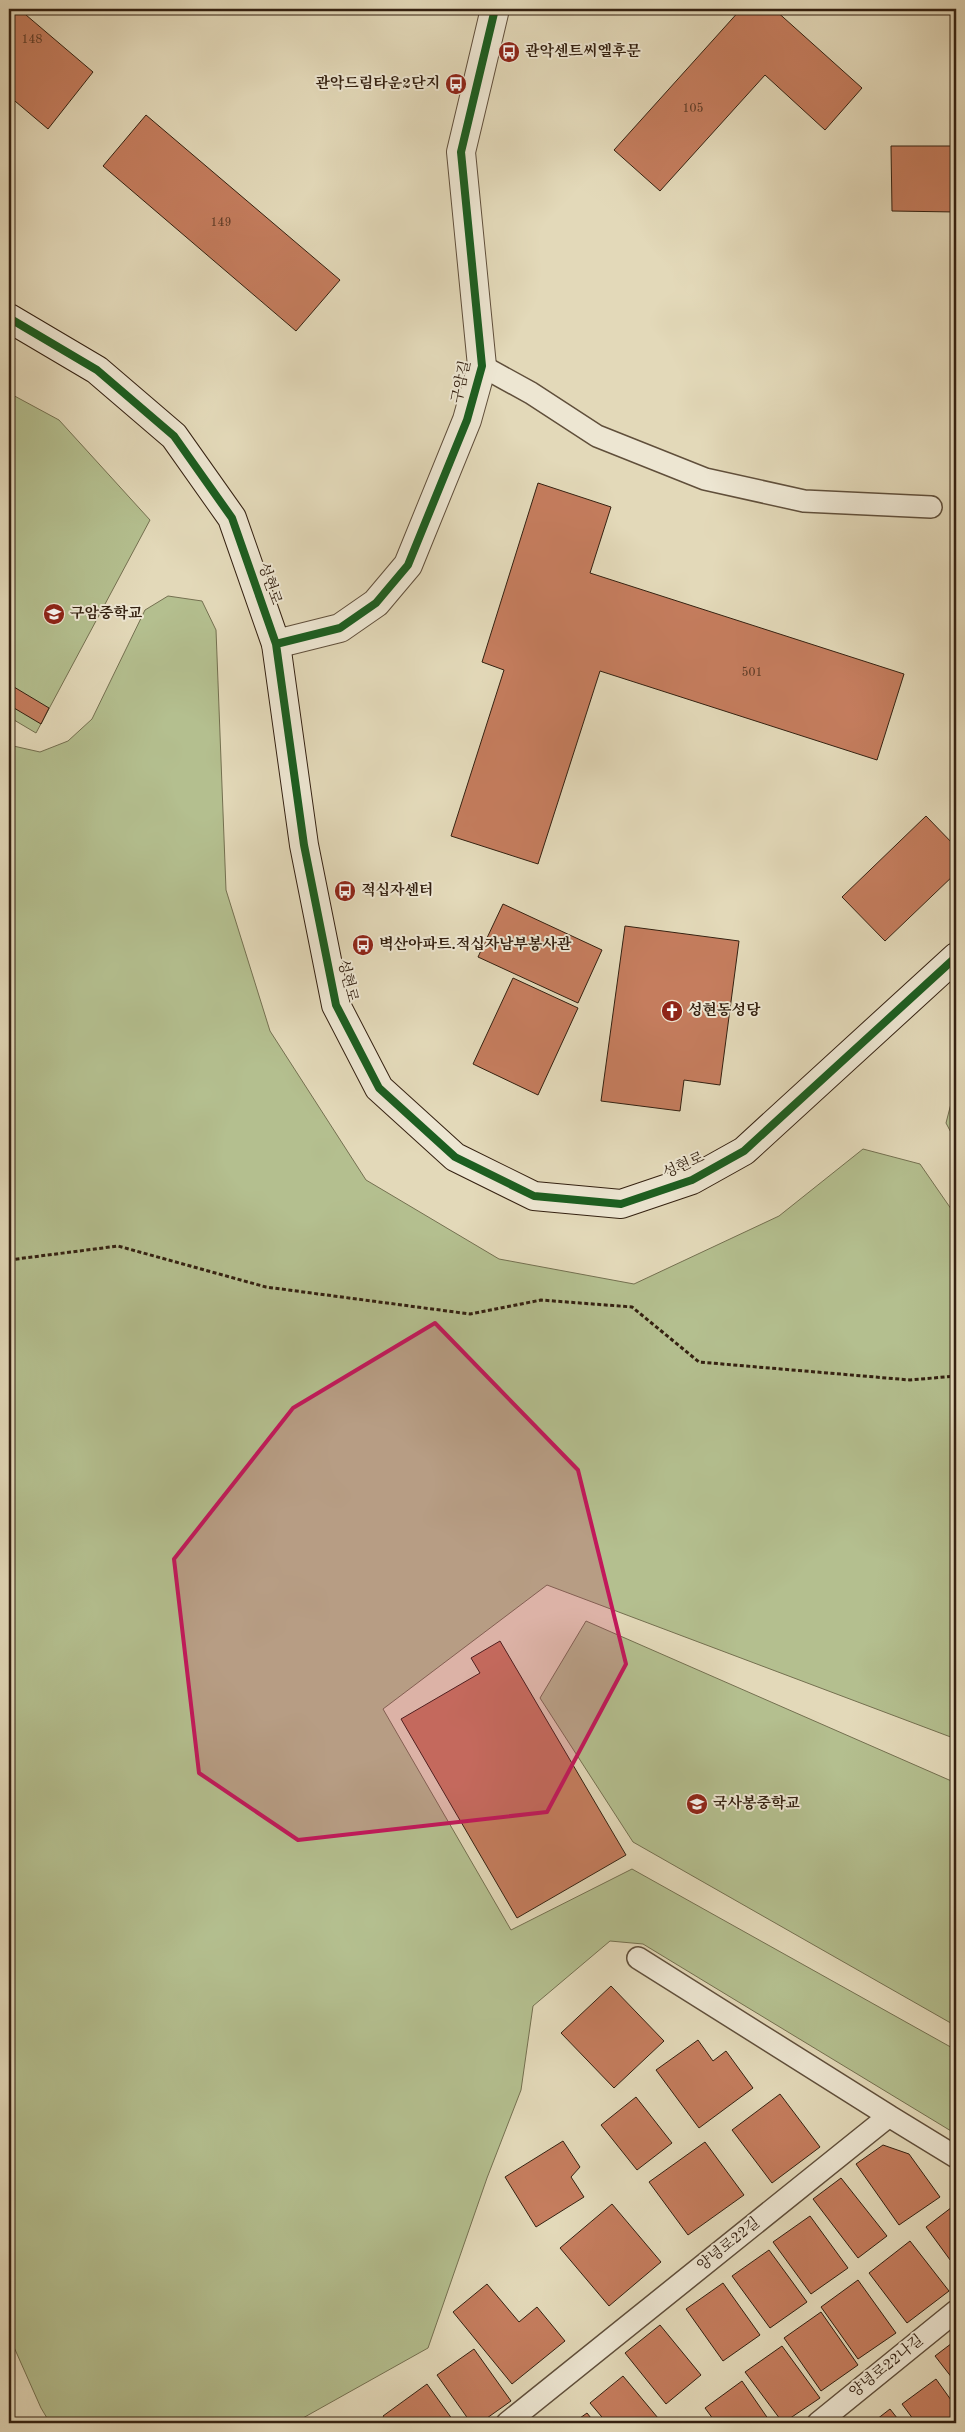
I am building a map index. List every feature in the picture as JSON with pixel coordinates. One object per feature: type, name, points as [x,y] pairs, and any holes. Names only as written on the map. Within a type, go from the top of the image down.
[{"type":"street","name":"구암길","points":[[276,644],[340,628],[376,603],[408,565],[467,420],[482,366],[461,152],[495,9]]},
{"type":"street","name":"성현로","points":[[9,318],[98,370],[174,436],[232,518],[276,644],[304,845],[336,1005],[379,1088],[455,1157],[534,1196],[621,1204],[692,1180],[744,1151],[956,957]]},
{"type":"lane","points":[[482,366],[531,392],[597,436],[705,479],[804,501],[931,507]]},
{"type":"lane","points":[[638,1958],[956,2157]]},
{"type":"lane","name":"양녕로22길","points":[[507,2423],[889,2116]]},
{"type":"lane","name":"양녕로22나길","points":[[818,2423],[956,2311]]},
{"type":"path","points":[[9,1260],[118,1246],[266,1287],[470,1314],[541,1300],[632,1308],[699,1362],[910,1380],[956,1376]]},
{"type":"highlighted area","points":[[435,1323],[578,1470],[626,1664],[547,1812],[298,1840],[199,1773],[174,1559],[293,1408]]},
{"type":"green space","name":"구암중학교","points":[[9,393],[59,420],[150,520],[36,733],[9,717]]},
{"type":"green space","points":[[168,596],[202,601],[216,630],[226,890],[270,1031],[366,1180],[499,1259],[634,1284],[779,1216],[863,1149],[920,1164],[956,1216],[956,1739],[547,1585],[383,1709],[511,1930],[632,1869],[956,2050],[956,2134],[643,1944],[610,1941],[533,2006],[521,2090],[487,2178],[428,2348],[294,2423],[50,2423],[41,2408],[9,2336],[9,745],[40,752],[68,741],[92,719],[145,610]]},
{"type":"green space","points":[[956,1084],[956,1142],[946,1123]]},
{"type":"green space","points":[[586,1621],[956,1783],[956,2026],[633,1842],[540,1698]]},
{"type":"building","points":[[9,9],[19,9],[93,72],[48,129],[9,96]]},
{"type":"building","points":[[741,9],[774,9],[862,88],[825,130],[765,75],[660,191],[614,150]]},
{"type":"building","points":[[146,115],[340,280],[296,331],[103,166]]},
{"type":"building","points":[[891,146],[956,146],[956,212],[892,211]]},
{"type":"building","points":[[538,483],[611,507],[590,573],[904,674],[877,760],[600,671],[538,864],[451,836],[504,670],[482,662]]},
{"type":"building","points":[[9,684],[49,708],[41,724],[9,705]]},
{"type":"building","points":[[926,816],[956,847],[956,873],[885,941],[842,897]]},
{"type":"building","points":[[503,904],[602,950],[578,1003],[478,957]]},
{"type":"building","name":"성현동성당","points":[[625,926],[739,941],[720,1085],[684,1080],[680,1111],[601,1101]]},
{"type":"building","points":[[513,978],[578,1008],[538,1095],[473,1064]]},
{"type":"building","points":[[500,1641],[626,1855],[517,1918],[401,1719],[480,1673],[471,1658]]},
{"type":"building","points":[[611,1986],[664,2041],[614,2088],[561,2033]]},
{"type":"building","points":[[698,2040],[713,2061],[726,2051],[753,2088],[699,2128],[656,2070]]},
{"type":"building","points":[[780,2094],[820,2147],[772,2183],[732,2130]]},
{"type":"building","points":[[636,2097],[672,2143],[637,2170],[601,2125]]},
{"type":"building","points":[[563,2141],[580,2167],[571,2177],[584,2197],[536,2227],[505,2177]]},
{"type":"building","points":[[705,2142],[744,2195],[688,2235],[649,2182]]},
{"type":"building","points":[[883,2145],[909,2154],[940,2197],[899,2225],[856,2164]]},
{"type":"building","points":[[841,2178],[887,2236],[858,2258],[813,2199]]},
{"type":"building","points":[[612,2204],[661,2262],[609,2306],[560,2248]]},
{"type":"building","points":[[956,2204],[956,2268],[926,2227]]},
{"type":"building","points":[[810,2216],[848,2268],[811,2294],[773,2242]]},
{"type":"building","points":[[910,2241],[949,2291],[907,2323],[869,2273]]},
{"type":"building","points":[[769,2250],[807,2302],[770,2328],[732,2276]]},
{"type":"building","points":[[858,2280],[896,2333],[858,2359],[821,2307]]},
{"type":"building","points":[[723,2283],[760,2335],[723,2361],[686,2309]]},
{"type":"building","points":[[487,2284],[519,2322],[537,2307],[565,2341],[512,2384],[453,2312]]},
{"type":"building","points":[[821,2312],[858,2365],[821,2391],[784,2338]]},
{"type":"building","points":[[660,2325],[701,2375],[666,2404],[625,2353]]},
{"type":"building","points":[[956,2340],[956,2383],[935,2356]]},
{"type":"building","points":[[782,2346],[820,2398],[783,2423],[745,2372]]},
{"type":"building","points":[[474,2349],[511,2401],[480,2423],[471,2423],[437,2375]]},
{"type":"building","points":[[623,2376],[658,2418],[652,2423],[607,2423],[590,2403]]},
{"type":"building","points":[[936,2379],[956,2407],[956,2423],[916,2423],[902,2404]]},
{"type":"building","points":[[742,2381],[771,2423],[716,2423],[705,2408]]},
{"type":"building","points":[[427,2384],[455,2423],[388,2423],[383,2416]]},
{"type":"building","points":[[890,2409],[901,2423],[872,2423]]},
{"type":"building","points":[[587,2413],[595,2423],[573,2423]]},
{"type":"cycle path","points":[[276,644],[340,628],[376,603],[408,565],[467,420],[482,366],[461,152],[495,9]]},
{"type":"cycle path","points":[[9,318],[97,370],[174,436],[232,518],[276,644],[304,845],[336,1005],[379,1088],[455,1157],[534,1196],[621,1204],[692,1180],[744,1151],[956,957]]},
{"type":"place","name":"관악센트씨엘후문","points":[[509,52]]},
{"type":"place","name":"관악드림타운2단지","points":[[456,84]]},
{"type":"place","name":"구암중학교","points":[[54,614]]},
{"type":"place","name":"적십자센터","points":[[345,891]]},
{"type":"place","name":"벽산아파트.적십자남부봉사관","points":[[363,945]]},
{"type":"place","name":"성현동성당","points":[[672,1011]]},
{"type":"place","name":"국사봉중학교","points":[[697,1804]]}]
